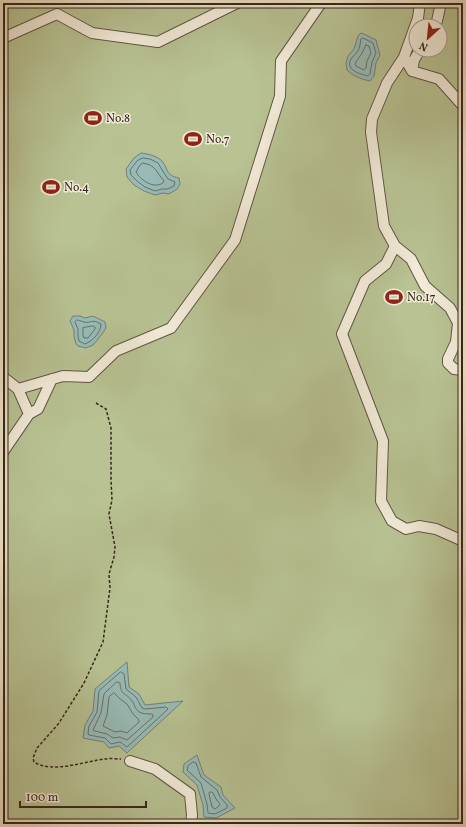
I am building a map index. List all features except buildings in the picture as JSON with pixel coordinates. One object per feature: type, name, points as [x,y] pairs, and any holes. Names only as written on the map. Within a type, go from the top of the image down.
[{"type":"street","points":[[3,38],[57,14],[92,33],[158,42],[238,3]]},
{"type":"street","points":[[18,389],[63,376],[89,377],[116,351],[171,328],[235,240],[280,96],[281,61],[321,3]]},
{"type":"street","points":[[420,3],[418,18],[404,57],[387,83],[372,119],[371,132],[384,226],[395,246],[411,259],[425,286],[450,308],[458,323],[456,342],[448,359],[448,363],[454,369],[463,370]]},
{"type":"street","points":[[438,18],[441,3]]},
{"type":"street","points":[[404,57],[412,71],[439,79],[463,106]]},
{"type":"street","points":[[412,71],[415,58]]},
{"type":"street","points":[[395,246],[386,264],[365,281],[342,334],[382,441],[380,501],[392,521],[406,529],[420,526],[436,528],[463,541]]},
{"type":"street","points":[[3,377],[18,389],[29,414]]},
{"type":"street","points":[[3,452],[29,414],[38,409],[52,379]]},
{"type":"street","points":[[130,761],[155,769],[190,794],[192,814],[191,824]]},
{"type":"path","points":[[96,403],[106,409],[111,428],[110,480],[112,500],[109,514],[115,547],[109,574],[110,588],[103,642],[84,684],[59,723],[34,753],[34,762],[41,766],[62,767],[106,758],[130,761]]},
{"type":"green space","points":[[3,3],[463,3],[463,824],[3,824]]},
{"type":"water","points":[[361,33],[376,40],[380,55],[376,63],[374,76],[370,81],[357,77],[347,70],[346,63],[348,56],[354,49],[358,36]]},
{"type":"water","points":[[141,153],[160,159],[169,174],[179,178],[180,184],[177,189],[169,194],[163,193],[155,195],[134,185],[127,177],[126,169],[134,158]]},
{"type":"water","points":[[73,316],[85,318],[93,316],[105,322],[106,328],[93,345],[86,348],[76,344],[74,330],[70,321]]},
{"type":"water","points":[[127,662],[129,687],[139,694],[145,705],[183,701],[127,753],[119,746],[109,748],[104,742],[83,738],[85,725],[93,711],[95,689]]},
{"type":"water","points":[[197,755],[204,775],[221,787],[223,795],[235,808],[216,818],[204,817],[203,805],[197,785],[183,772],[184,764]]},
{"type":"place","name":"No.8","points":[[93,118]]},
{"type":"place","name":"No.7","points":[[193,139]]},
{"type":"place","name":"No.4","points":[[51,187]]},
{"type":"place","name":"No.17","points":[[394,297]]}]
